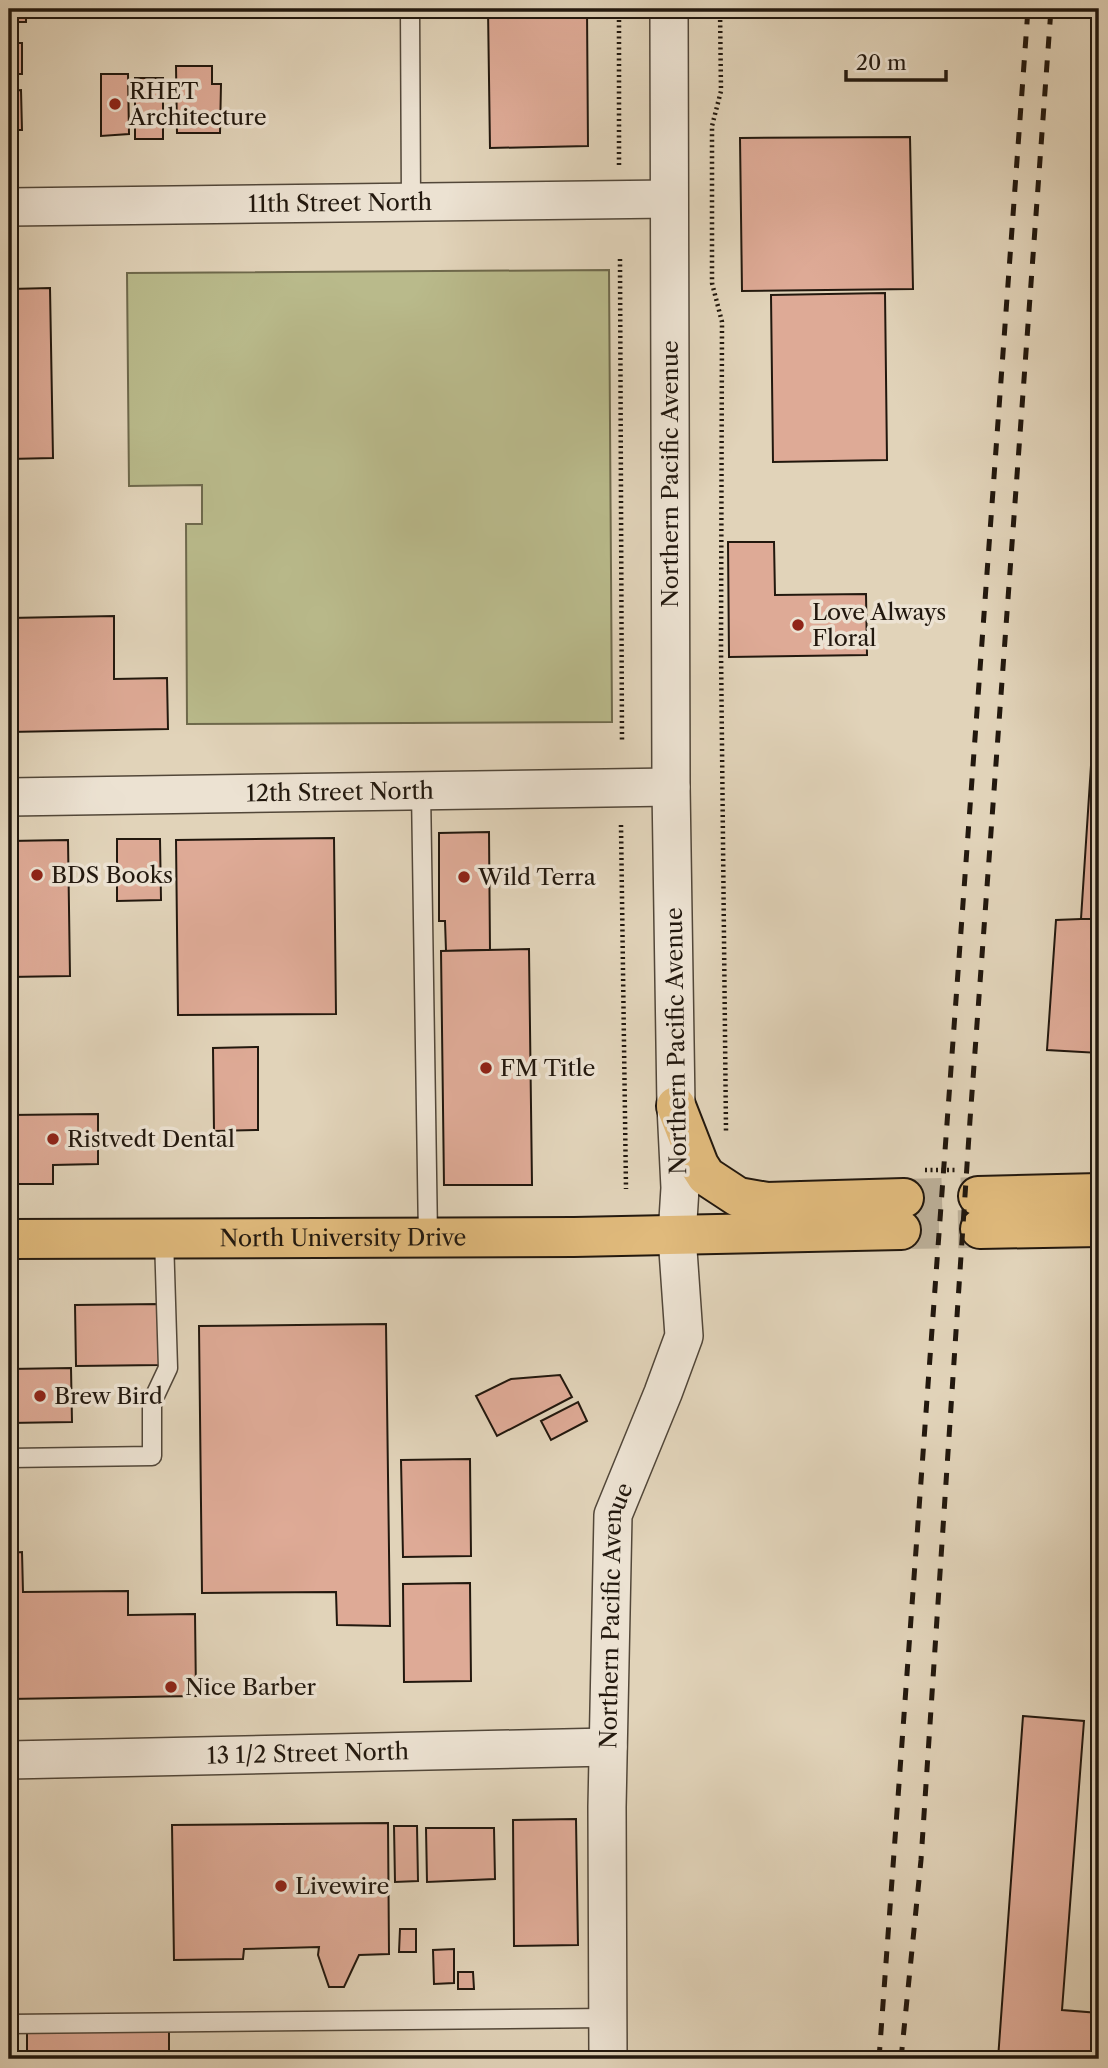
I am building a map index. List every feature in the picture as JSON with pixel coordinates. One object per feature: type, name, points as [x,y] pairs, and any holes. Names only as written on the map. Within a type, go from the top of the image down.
[{"type":"main road","name":"North University Drive","points":[[9,1239],[677,1236],[903,1214],[738,1197],[706,1176],[699,1166],[676,1106]]},
{"type":"main road","points":[[1099,1193],[979,1213],[1099,1227]]},
{"type":"street","name":"Northern Pacific Avenue","points":[[608,2059],[607,1747],[613,1515],[684,1336],[677,1236],[680,1188],[676,1106],[671,786],[669,9]]},
{"type":"street","name":"11th Street North","points":[[9,206],[669,199]]},
{"type":"street","name":"12th Street North","points":[[9,797],[671,786]]},
{"type":"street","name":"13 1/2 Street North","points":[[9,1760],[607,1747]]},
{"type":"lane","points":[[410,9],[411,202]]},
{"type":"lane","points":[[421,790],[428,1237]]},
{"type":"lane","points":[[9,1458],[152,1456],[152,1402],[168,1368],[164,1238]]},
{"type":"lane","points":[[9,2024],[606,2018]]},
{"type":"path","points":[[619,9],[619,171]]},
{"type":"path","points":[[720,9],[721,91],[712,126],[712,283],[722,322],[721,650],[726,1143]]},
{"type":"path","points":[[620,259],[622,743]]},
{"type":"path","points":[[621,825],[625,1189]]},
{"type":"green space","points":[[609,270],[612,722],[187,724],[186,524],[202,524],[202,485],[129,486],[127,273]]},
{"type":"building","points":[[9,9],[26,9],[26,22],[9,22]]},
{"type":"building","points":[[488,9],[587,9],[588,146],[490,148]]},
{"type":"building","points":[[9,43],[22,43],[22,74],[9,74]]},
{"type":"building","points":[[176,66],[212,66],[212,84],[221,84],[220,133],[177,133]]},
{"type":"building","name":"RHET Architecture","points":[[101,74],[128,74],[129,134],[101,136]]},
{"type":"building","points":[[135,78],[163,78],[163,139],[135,139]]},
{"type":"building","points":[[21,90],[22,130],[9,130],[9,91]]},
{"type":"building","points":[[910,137],[913,289],[742,291],[740,138]]},
{"type":"building","points":[[9,276],[10,289],[50,288],[53,458],[9,459]]},
{"type":"building","points":[[885,293],[887,460],[773,462],[771,295]]},
{"type":"building","name":"Love Always Floral","points":[[728,542],[774,542],[775,595],[866,594],[867,655],[729,657]]},
{"type":"building","points":[[114,616],[114,679],[167,678],[168,729],[9,732],[9,618]]},
{"type":"building","points":[[1092,750],[1099,750],[1099,919],[1081,919]]},
{"type":"building","name":"Wild Terra","points":[[489,832],[490,950],[446,951],[445,921],[439,921],[439,833]]},
{"type":"building","points":[[334,838],[336,1014],[178,1015],[176,840]]},
{"type":"building","points":[[117,839],[160,839],[161,900],[117,901]]},
{"type":"building","points":[[68,840],[70,976],[9,977],[9,841]]},
{"type":"building","points":[[1099,919],[1099,1053],[1047,1050],[1056,920]]},
{"type":"building","name":"FM Title","points":[[529,949],[532,1185],[444,1185],[441,951]]},
{"type":"building","points":[[258,1047],[258,1130],[214,1131],[213,1048]]},
{"type":"building","name":"Ristvedt Dental","points":[[98,1114],[98,1164],[53,1165],[53,1184],[9,1184],[9,1115]]},
{"type":"building","points":[[159,1304],[160,1365],[76,1366],[75,1305]]},
{"type":"building","points":[[386,1324],[390,1626],[337,1625],[336,1592],[202,1593],[199,1326]]},
{"type":"building","name":"Brew Bird","points":[[71,1368],[72,1422],[9,1423],[9,1369]]},
{"type":"building","points":[[560,1375],[572,1397],[497,1436],[476,1396],[511,1379]]},
{"type":"building","points":[[578,1402],[587,1421],[551,1440],[541,1421]]},
{"type":"building","points":[[470,1459],[471,1556],[403,1557],[401,1460]]},
{"type":"building","points":[[22,1552],[23,1592],[128,1591],[128,1615],[195,1614],[196,1696],[9,1699],[9,1553]]},
{"type":"building","points":[[470,1583],[471,1681],[404,1682],[403,1584]]},
{"type":"building","points":[[1023,1716],[1084,1721],[1062,2010],[1099,2013],[1099,2059],[998,2059]]},
{"type":"building","points":[[576,1819],[578,1945],[514,1946],[513,1820]]},
{"type":"building","name":"Livewire","points":[[388,1823],[389,1954],[359,1955],[344,1987],[329,1987],[318,1955],[319,1947],[244,1949],[243,1959],[174,1960],[172,1825]]},
{"type":"building","points":[[394,1826],[417,1826],[418,1881],[395,1882]]},
{"type":"building","points":[[426,1828],[494,1828],[495,1879],[427,1882]]},
{"type":"building","points":[[400,1929],[416,1929],[416,1952],[399,1952]]},
{"type":"building","points":[[454,1949],[454,1983],[434,1984],[433,1950]]},
{"type":"building","points":[[458,1972],[473,1972],[474,1989],[458,1989]]},
{"type":"building","points":[[169,2028],[169,2059],[27,2059],[27,2029]]},
{"type":"building","points":[[325,2053],[325,2059],[294,2059],[293,2054]]},
{"type":"tunnel","points":[[904,1198],[978,1196]]},
{"type":"tunnel","points":[[901,1230],[980,1229]]},
{"type":"railway","points":[[879,2059],[1028,9]]},
{"type":"railway","points":[[901,2059],[921,1860],[970,1120],[1051,9]]},
{"type":"place","name":"RHET Architecture","points":[[115,104]]},
{"type":"place","name":"Love Always Floral","points":[[798,625]]},
{"type":"place","name":"BDS Books","points":[[37,875]]},
{"type":"place","name":"Wild Terra","points":[[464,877]]},
{"type":"place","name":"FM Title","points":[[486,1068]]},
{"type":"place","name":"Ristvedt Dental","points":[[53,1139]]},
{"type":"place","name":"Brew Bird","points":[[40,1396]]},
{"type":"place","name":"Nice Barber","points":[[171,1687]]},
{"type":"place","name":"Livewire","points":[[281,1886]]}]
